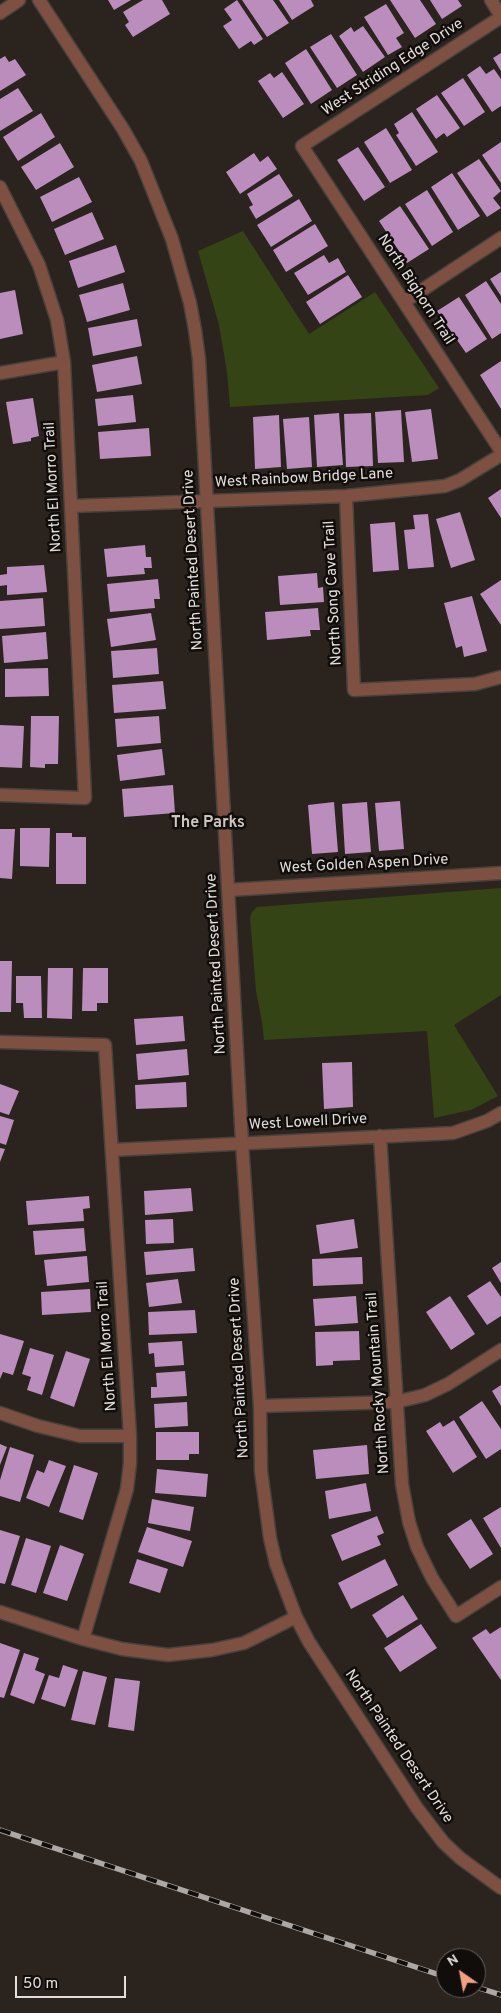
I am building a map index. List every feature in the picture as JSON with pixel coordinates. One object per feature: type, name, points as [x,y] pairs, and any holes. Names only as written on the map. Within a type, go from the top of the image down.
[{"type":"street","points":[[0,13],[20,0]]},
{"type":"street","name":"North Painted Desert Drive","points":[[39,0],[123,129],[141,161],[172,239],[190,303],[195,330],[229,890],[242,1142],[260,1406],[261,1471],[270,1538],[276,1564],[296,1617],[309,1642],[431,1828],[460,1858],[501,1888]]},
{"type":"street","points":[[490,0],[501,16]]},
{"type":"street","name":"West Striding Edge Drive","points":[[302,146],[501,16]]},
{"type":"street","name":"North Bighorn Trail","points":[[302,146],[501,451]]},
{"type":"street","name":"North El Morro Trail","points":[[0,187],[39,265],[57,320],[64,362],[86,798],[0,796]]},
{"type":"street","points":[[404,302],[501,238]]},
{"type":"street","points":[[0,373],[64,362]]},
{"type":"street","name":"West Rainbow Bridge Lane","points":[[72,506],[346,496],[445,486],[460,480],[501,455]]},
{"type":"street","name":"North Song Cave Trail","points":[[346,496],[354,690],[475,684],[501,677]]},
{"type":"street","name":"West Golden Aspen Drive","points":[[229,890],[501,873]]},
{"type":"street","name":"North El Morro Trail","points":[[0,1042],[105,1044],[130,1436],[127,1489],[83,1639]]},
{"type":"street","name":"West Lowell Drive","points":[[112,1150],[453,1132],[487,1121],[501,1113]]},
{"type":"street","name":"North Rocky Mountain Trail","points":[[380,1136],[402,1484],[409,1522],[417,1547],[428,1570],[456,1616],[501,1587]]},
{"type":"street","points":[[260,1406],[396,1402],[425,1396],[448,1384],[501,1350]]},
{"type":"street","points":[[0,1413],[38,1426],[80,1436],[130,1436]]},
{"type":"street","points":[[0,1612],[83,1639],[145,1653],[177,1654],[212,1650],[244,1642],[296,1617]]},
{"type":"green space","points":[[243,231],[309,334],[375,292],[439,388],[428,395],[230,407],[227,372],[219,325],[198,251]]},
{"type":"green space","points":[[501,888],[501,995],[454,1025],[498,1096],[471,1110],[434,1118],[427,1031],[264,1040],[256,991],[250,918],[252,912],[257,907]]},
{"type":"building","points":[[108,0],[131,0],[114,10]]},
{"type":"building","points":[[143,0],[162,0],[170,14],[133,37],[125,25],[129,22],[123,12]]},
{"type":"building","points":[[237,0],[263,39],[254,45],[251,41],[239,49],[223,26],[232,20],[224,9]]},
{"type":"building","points":[[242,0],[273,0],[289,23],[267,37]]},
{"type":"building","points":[[279,0],[311,0],[314,6],[292,20]]},
{"type":"building","points":[[390,0],[420,0],[436,24],[415,38]]},
{"type":"building","points":[[430,0],[458,0],[462,6],[442,19]]},
{"type":"building","points":[[386,4],[404,33],[396,38],[402,47],[388,55],[364,17]]},
{"type":"building","points":[[363,26],[385,57],[363,72],[339,36],[351,27],[354,32]]},
{"type":"building","points":[[331,34],[357,75],[337,88],[310,47]]},
{"type":"building","points":[[306,49],[332,90],[311,104],[285,63]]},
{"type":"building","points":[[501,53],[501,71],[493,58]]},
{"type":"building","points":[[5,56],[9,62],[15,59],[26,75],[0,91],[0,59]]},
{"type":"building","points":[[480,66],[486,74],[494,69],[501,79],[501,106],[492,112],[467,75]]},
{"type":"building","points":[[282,72],[304,104],[283,118],[258,81],[270,73],[274,78]]},
{"type":"building","points":[[463,78],[485,112],[464,126],[441,93]]},
{"type":"building","points":[[18,88],[33,111],[0,131],[0,99]]},
{"type":"building","points":[[437,95],[460,128],[447,137],[444,133],[436,139],[416,109]]},
{"type":"building","points":[[412,112],[438,152],[416,166],[396,135],[399,133],[394,124]]},
{"type":"building","points":[[41,113],[55,137],[18,161],[3,137]]},
{"type":"building","points":[[386,128],[412,170],[390,183],[364,142]]},
{"type":"building","points":[[501,142],[501,183],[482,155]]},
{"type":"building","points":[[60,143],[74,167],[36,190],[21,167]]},
{"type":"building","points":[[358,147],[385,187],[364,201],[337,160]]},
{"type":"building","points":[[254,153],[260,162],[268,156],[277,169],[240,194],[226,172]]},
{"type":"building","points":[[479,159],[501,191],[493,198],[501,208],[487,217],[457,173]]},
{"type":"building","points":[[452,173],[480,216],[458,230],[431,187]]},
{"type":"building","points":[[279,174],[293,196],[256,219],[249,207],[253,205],[247,194]]},
{"type":"building","points":[[79,177],[92,202],[52,222],[40,197]]},
{"type":"building","points":[[427,190],[453,232],[432,246],[405,204]]},
{"type":"building","points":[[299,199],[312,221],[271,247],[257,225]]},
{"type":"building","points":[[400,206],[429,249],[407,263],[379,221]]},
{"type":"building","points":[[92,212],[104,239],[65,255],[54,229]]},
{"type":"building","points":[[315,224],[328,246],[286,272],[273,250]]},
{"type":"building","points":[[116,245],[125,272],[78,288],[69,261]]},
{"type":"building","points":[[324,255],[329,263],[338,258],[346,272],[308,295],[294,273]]},
{"type":"building","points":[[501,272],[501,296],[490,279]]},
{"type":"building","points":[[348,275],[362,297],[320,324],[306,302]]},
{"type":"building","points":[[486,281],[501,304],[501,333],[492,339],[465,295]]},
{"type":"building","points":[[123,283],[130,310],[87,322],[79,295]]},
{"type":"building","points":[[15,290],[23,334],[0,339],[0,293]]},
{"type":"building","points":[[459,297],[487,339],[466,353],[437,311]]},
{"type":"building","points":[[137,319],[142,346],[93,356],[88,328]]},
{"type":"building","points":[[137,356],[142,384],[97,392],[92,365]]},
{"type":"building","points":[[501,361],[501,409],[480,375]]},
{"type":"building","points":[[133,395],[136,422],[98,426],[95,399]]},
{"type":"building","points":[[33,398],[39,436],[31,438],[31,441],[13,444],[6,402]]},
{"type":"building","points":[[431,409],[438,459],[412,462],[405,412]]},
{"type":"building","points":[[401,410],[404,462],[378,463],[375,412]]},
{"type":"building","points":[[339,413],[343,465],[317,467],[314,415]]},
{"type":"building","points":[[371,413],[373,466],[346,467],[344,414]]},
{"type":"building","points":[[279,415],[281,467],[255,469],[253,417]]},
{"type":"building","points":[[309,417],[312,467],[287,469],[283,419]]},
{"type":"building","points":[[149,428],[151,456],[100,459],[98,432]]},
{"type":"building","points":[[501,489],[501,518],[488,498]]},
{"type":"building","points":[[460,512],[475,560],[451,568],[436,519]]},
{"type":"building","points":[[428,514],[434,567],[408,569],[404,530],[415,529],[413,515]]},
{"type":"building","points":[[395,522],[399,570],[373,572],[370,524]]},
{"type":"building","points":[[145,545],[146,557],[151,557],[152,568],[144,568],[145,574],[107,577],[104,549]]},
{"type":"building","points":[[44,565],[47,592],[7,595],[7,585],[0,586],[0,575],[7,574],[7,567]]},
{"type":"building","points":[[317,573],[318,588],[323,587],[324,602],[280,605],[278,576]]},
{"type":"building","points":[[158,579],[160,599],[154,599],[155,608],[110,612],[107,584]]},
{"type":"building","points":[[501,580],[501,625],[480,594]]},
{"type":"building","points":[[472,596],[487,651],[464,657],[462,646],[456,648],[444,603]]},
{"type":"building","points":[[43,598],[45,626],[0,629],[0,601]]},
{"type":"building","points":[[318,608],[320,630],[310,630],[311,636],[267,640],[265,612]]},
{"type":"building","points":[[151,613],[156,640],[111,647],[107,619]]},
{"type":"building","points":[[46,632],[48,659],[4,663],[2,636]]},
{"type":"building","points":[[157,648],[159,674],[113,678],[111,651]]},
{"type":"building","points":[[48,668],[49,696],[5,697],[5,669]]},
{"type":"building","points":[[163,681],[166,709],[114,713],[112,685]]},
{"type":"building","points":[[31,716],[59,716],[58,764],[45,764],[45,768],[30,767]]},
{"type":"building","points":[[159,716],[161,743],[117,747],[115,719]]},
{"type":"building","points":[[0,725],[24,726],[22,768],[0,767]]},
{"type":"building","points":[[162,749],[165,775],[120,781],[117,755]]},
{"type":"building","points":[[173,785],[175,813],[124,817],[122,789]]},
{"type":"building","points":[[400,801],[404,849],[379,851],[375,803]]},
{"type":"building","points":[[334,802],[338,852],[312,854],[308,805]]},
{"type":"building","points":[[367,802],[371,852],[345,854],[342,804]]},
{"type":"building","points":[[20,828],[50,828],[49,867],[20,866]]},
{"type":"building","points":[[0,829],[15,829],[12,879],[0,878]]},
{"type":"building","points":[[56,833],[72,833],[72,837],[86,837],[86,884],[56,884]]},
{"type":"building","points":[[0,961],[12,961],[11,1012],[0,1012]]},
{"type":"building","points":[[48,968],[73,968],[72,1019],[47,1018]]},
{"type":"building","points":[[83,968],[108,968],[108,1003],[97,1003],[97,1011],[82,1011]]},
{"type":"building","points":[[16,976],[41,976],[42,1018],[24,1018],[23,1003],[16,1003]]},
{"type":"building","points":[[183,1016],[185,1041],[136,1045],[134,1019]]},
{"type":"building","points":[[187,1049],[189,1075],[138,1080],[136,1054]]},
{"type":"building","points":[[352,1062],[353,1107],[324,1109],[322,1063]]},
{"type":"building","points":[[186,1082],[187,1107],[136,1109],[135,1085]]},
{"type":"building","points":[[0,1084],[19,1091],[9,1115],[0,1112]]},
{"type":"building","points":[[0,1116],[14,1120],[6,1145],[0,1143]]},
{"type":"building","points":[[0,1148],[5,1149],[0,1162]]},
{"type":"building","points":[[191,1188],[193,1211],[145,1215],[144,1191]]},
{"type":"building","points":[[89,1196],[90,1208],[83,1209],[84,1221],[28,1225],[26,1201]]},
{"type":"building","points":[[173,1219],[174,1243],[146,1244],[145,1220]]},
{"type":"building","points":[[354,1219],[358,1248],[320,1254],[316,1225]]},
{"type":"building","points":[[84,1228],[86,1251],[35,1255],[33,1231]]},
{"type":"building","points":[[193,1248],[195,1271],[146,1275],[144,1252]]},
{"type":"building","points":[[87,1256],[89,1282],[47,1286],[44,1260]]},
{"type":"building","points":[[362,1257],[363,1284],[313,1286],[312,1259]]},
{"type":"building","points":[[501,1262],[501,1283],[492,1268]]},
{"type":"building","points":[[178,1279],[182,1303],[149,1307],[146,1283]]},
{"type":"building","points":[[490,1281],[501,1297],[501,1316],[487,1325],[467,1296]]},
{"type":"building","points":[[90,1289],[91,1312],[42,1315],[41,1292]]},
{"type":"building","points":[[356,1296],[358,1323],[315,1326],[313,1299]]},
{"type":"building","points":[[450,1296],[475,1334],[451,1350],[426,1312]]},
{"type":"building","points":[[195,1310],[197,1333],[149,1335],[148,1312]]},
{"type":"building","points":[[359,1331],[360,1360],[333,1361],[333,1365],[316,1366],[315,1332]]},
{"type":"building","points":[[0,1334],[24,1341],[13,1375],[3,1372],[0,1379]]},
{"type":"building","points":[[182,1341],[184,1365],[155,1367],[154,1353],[149,1354],[148,1343]]},
{"type":"building","points":[[30,1348],[54,1355],[42,1395],[27,1390],[31,1377],[22,1374]]},
{"type":"building","points":[[66,1351],[90,1359],[74,1407],[50,1398]]},
{"type":"building","points":[[185,1371],[187,1396],[151,1398],[151,1387],[157,1387],[156,1373]]},
{"type":"building","points":[[501,1385],[501,1406],[492,1391]]},
{"type":"building","points":[[482,1401],[501,1429],[501,1449],[486,1459],[459,1417]]},
{"type":"building","points":[[187,1402],[188,1426],[155,1428],[154,1404]]},
{"type":"building","points":[[454,1420],[477,1457],[453,1473],[426,1431],[440,1422],[443,1427]]},
{"type":"building","points":[[156,1432],[199,1432],[199,1454],[189,1454],[189,1460],[156,1460]]},
{"type":"building","points":[[0,1444],[7,1447],[0,1465]]},
{"type":"building","points":[[367,1445],[369,1474],[316,1479],[313,1450]]},
{"type":"building","points":[[10,1447],[34,1455],[20,1502],[0,1496],[0,1480]]},
{"type":"building","points":[[49,1460],[66,1466],[49,1507],[26,1498],[37,1470],[44,1473]]},
{"type":"building","points":[[74,1465],[98,1473],[83,1520],[59,1512]]},
{"type":"building","points":[[157,1469],[208,1474],[206,1497],[155,1493]]},
{"type":"building","points":[[366,1483],[371,1511],[329,1519],[325,1491]]},
{"type":"building","points":[[152,1499],[194,1507],[190,1531],[148,1523]]},
{"type":"building","points":[[501,1507],[501,1548],[483,1518]]},
{"type":"building","points":[[377,1516],[384,1533],[377,1536],[381,1545],[342,1561],[331,1535]]},
{"type":"building","points":[[471,1519],[493,1554],[470,1569],[447,1534]]},
{"type":"building","points":[[147,1527],[192,1541],[183,1567],[138,1552]]},
{"type":"building","points":[[0,1530],[20,1536],[5,1584],[0,1583]]},
{"type":"building","points":[[26,1538],[51,1546],[36,1593],[11,1585]]},
{"type":"building","points":[[60,1545],[84,1554],[67,1601],[43,1593]]},
{"type":"building","points":[[137,1559],[168,1569],[160,1593],[129,1583]]},
{"type":"building","points":[[385,1559],[398,1585],[351,1609],[338,1583]]},
{"type":"building","points":[[403,1595],[418,1619],[387,1638],[372,1615]]},
{"type":"building","points":[[421,1624],[437,1648],[400,1672],[384,1648]]},
{"type":"building","points":[[501,1627],[501,1680],[472,1638],[486,1629],[490,1634]]},
{"type":"building","points":[[0,1643],[20,1650],[4,1698],[0,1697]]},
{"type":"building","points":[[24,1653],[39,1658],[35,1670],[45,1674],[34,1704],[10,1695]]},
{"type":"building","points":[[63,1665],[78,1670],[65,1707],[41,1699],[49,1675],[59,1678]]},
{"type":"building","points":[[83,1671],[107,1677],[95,1725],[71,1720]]},
{"type":"building","points":[[115,1678],[140,1681],[134,1731],[108,1727]]},
{"type":"railway","points":[[0,1830],[436,1974]]},
{"type":"railway","points":[[486,1990],[501,1995]]},
{"type":"district","name":"The Parks","points":[[208,824]]}]
